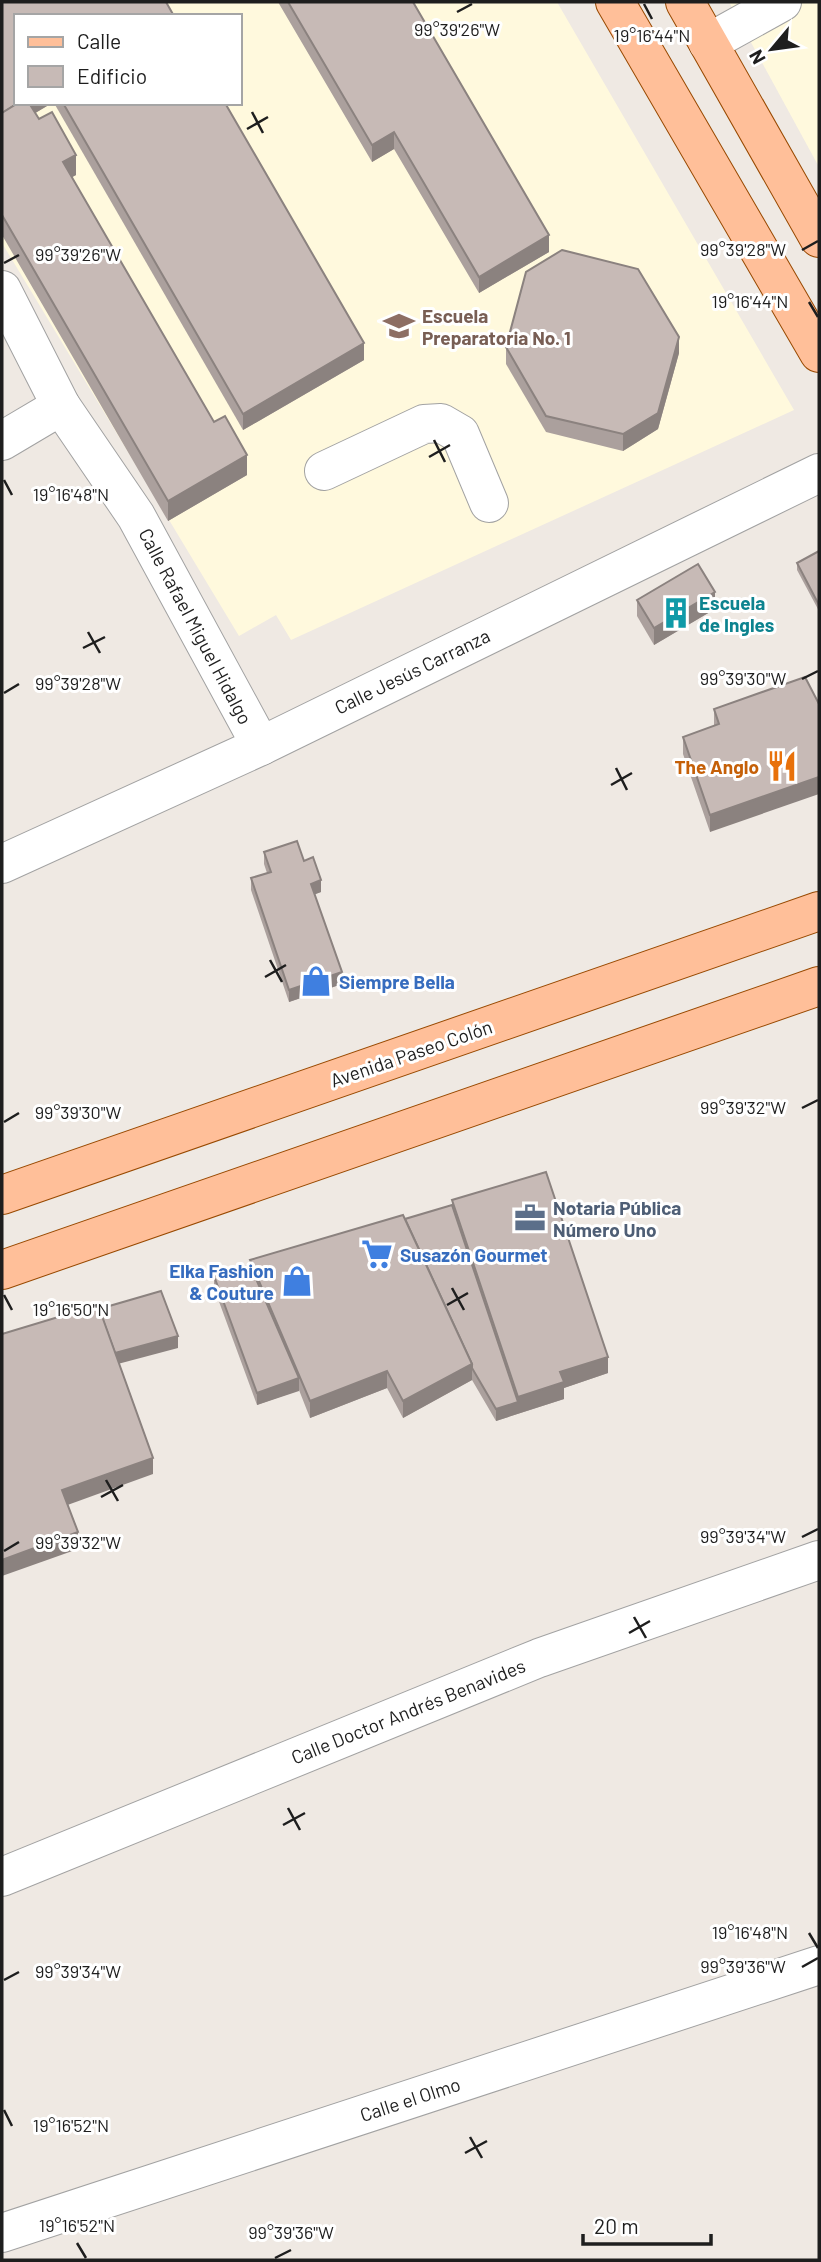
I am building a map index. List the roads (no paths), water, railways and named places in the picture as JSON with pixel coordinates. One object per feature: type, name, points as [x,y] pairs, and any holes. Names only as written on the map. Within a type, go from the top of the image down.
[{"type":"main road","points":[[615,2],[819,353]]},
{"type":"main road","points":[[685,2],[819,238]]},
{"type":"main road","name":"Avenida Paseo Colón","points":[[2,1195],[819,911]]},
{"type":"main road","points":[[2,1270],[819,986]]},
{"type":"street","points":[[708,43],[782,2]]},
{"type":"street","name":"Calle Rafael Miguel Hidalgo","points":[[2,290],[61,407],[136,516],[261,746]]},
{"type":"street","points":[[2,441],[61,407]]},
{"type":"street","points":[[324,471],[424,424],[442,423],[460,434],[489,503]]},
{"type":"street","name":"Calle Jesús Carranza","points":[[2,864],[261,746],[819,473]]},
{"type":"street","name":"Calle Doctor Andrés Benavides","points":[[2,1877],[538,1658],[819,1560]]},
{"type":"street","name":"Calle el Olmo","points":[[2,2234],[819,1965]]},
{"type":"place","name":"Escuela Preparatoria No. 1","points":[[399,326]]},
{"type":"place","name":"Escuela de Ingles","points":[[676,613]]},
{"type":"place","name":"The Anglo","points":[[782,766]]},
{"type":"place","name":"Siempre Bella","points":[[316,981]]},
{"type":"place","name":"Notaria Pública Número Uno","points":[[530,1218]]},
{"type":"place","name":"Susazón Gourmet","points":[[377,1254]]},
{"type":"place","name":"Elka Fashion & Couture","points":[[297,1281]]}]
